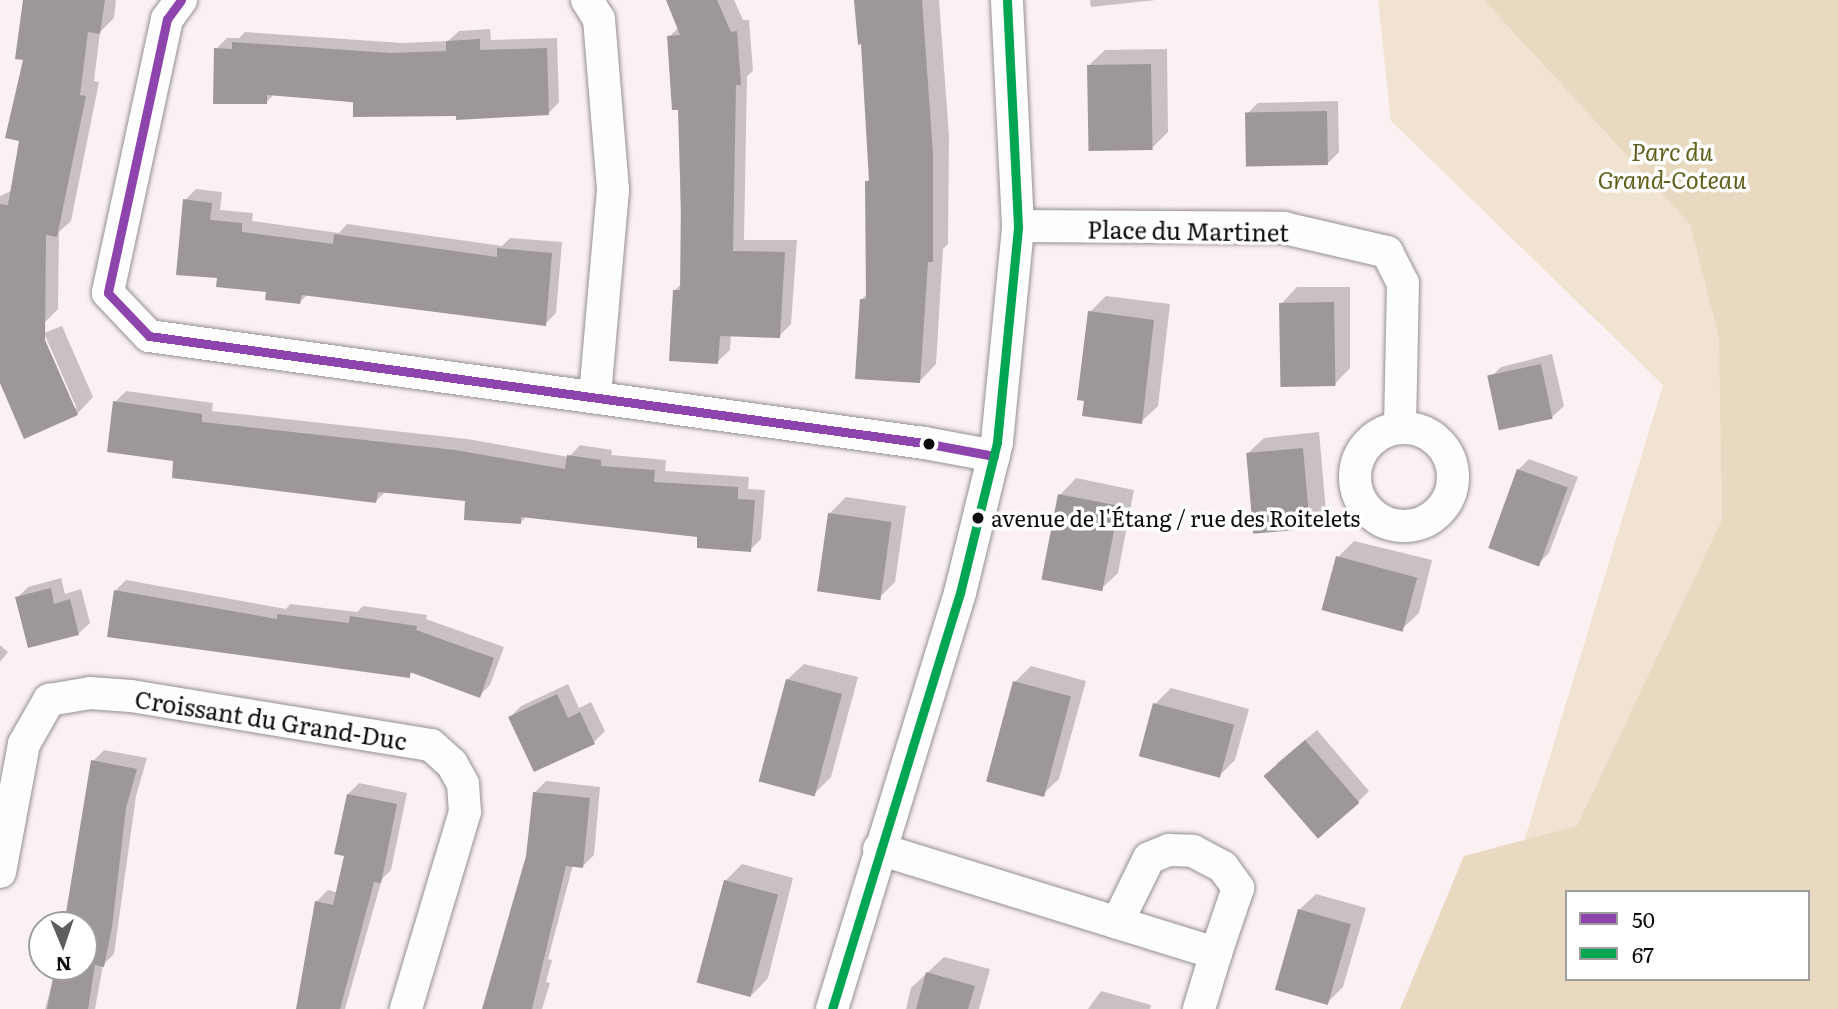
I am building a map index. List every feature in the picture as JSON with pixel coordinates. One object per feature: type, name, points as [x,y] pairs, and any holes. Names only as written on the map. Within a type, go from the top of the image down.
[{"type":"street","points":[[181,0],[167,19],[108,293],[149,336],[596,397],[994,456]]},
{"type":"street","points":[[587,0],[599,19],[613,190],[596,397]]},
{"type":"street","points":[[832,1009],[878,849],[960,593],[994,456],[1018,226],[1007,0]]},
{"type":"street","name":"Place du Martinet","points":[[1018,226],[1284,229],[1387,252],[1403,284],[1401,427]]},
{"type":"street","name":"Croissant du Grand-Duc","points":[[0,872],[24,744],[49,700],[90,693],[131,696],[431,745],[452,764],[463,784],[465,812],[406,1009]]},
{"type":"street","points":[[878,849],[1216,953]]},
{"type":"street","points":[[1117,923],[1149,858],[1169,850],[1193,851],[1223,867],[1238,888],[1199,1009]]},
{"type":"green space","name":"Parc du Grand-Coteau","points":[[1378,0],[1838,0],[1838,1009],[1473,1009],[1663,385],[1391,121]]},
{"type":"green space","name":"Parc du Grand-Coteau","points":[[1484,0],[1838,0],[1838,1009],[1400,1009],[1464,856],[1577,826],[1722,520],[1719,337],[1690,224]]},
{"type":"building","points":[[23,0],[105,0],[100,34],[88,32],[80,95],[86,96],[57,237],[46,235],[45,340],[78,415],[24,439],[0,383],[0,204],[8,205],[19,141],[5,138],[23,60],[15,59]]},
{"type":"building","points":[[666,0],[717,0],[731,32],[737,31],[741,85],[736,85],[733,251],[785,252],[780,338],[720,336],[718,364],[669,361],[673,290],[680,290],[681,212],[678,110],[672,110],[667,36],[680,35]]},
{"type":"building","points":[[854,0],[922,0],[933,153],[933,262],[928,262],[920,383],[855,379],[860,299],[866,299],[865,181],[869,181],[861,44],[858,45]]},
{"type":"building","points":[[480,39],[480,50],[547,48],[549,115],[456,120],[456,116],[353,117],[353,102],[267,95],[267,104],[213,104],[214,48],[232,49],[232,42],[390,53],[446,51],[446,41]]},
{"type":"building","points":[[1151,64],[1153,150],[1089,151],[1087,65]]},
{"type":"building","points":[[1327,111],[1328,165],[1246,166],[1245,112]]},
{"type":"building","points":[[183,199],[212,203],[210,220],[242,223],[242,232],[333,244],[334,234],[497,257],[497,248],[552,253],[546,326],[302,295],[300,304],[265,300],[266,292],[216,287],[217,278],[176,275]]},
{"type":"building","points":[[1334,302],[1335,386],[1280,387],[1279,303]]},
{"type":"building","points":[[1088,311],[1154,320],[1142,424],[1082,416],[1084,401],[1077,400]]},
{"type":"building","points":[[1541,364],[1553,419],[1499,430],[1487,375]]},
{"type":"building","points":[[113,401],[202,414],[202,422],[455,450],[565,469],[567,455],[601,460],[601,466],[655,470],[654,482],[738,487],[738,499],[755,500],[751,552],[697,548],[697,537],[521,517],[521,524],[464,520],[465,501],[378,492],[376,503],[172,478],[173,461],[107,452]]},
{"type":"building","points":[[1303,448],[1310,529],[1253,534],[1246,453]]},
{"type":"building","points":[[1517,469],[1568,487],[1539,566],[1488,548]]},
{"type":"building","points":[[1058,494],[1119,506],[1102,591],[1041,579]]},
{"type":"building","points":[[828,513],[891,522],[880,600],[817,591]]},
{"type":"building","points":[[1336,556],[1417,578],[1403,632],[1322,610]]},
{"type":"building","points":[[51,588],[54,604],[70,599],[79,635],[28,648],[15,597]]},
{"type":"building","points":[[114,590],[277,619],[277,614],[349,623],[350,616],[417,626],[416,630],[494,658],[480,698],[410,672],[410,678],[107,637]]},
{"type":"building","points":[[786,679],[842,694],[815,796],[759,781]]},
{"type":"building","points":[[1013,681],[1071,697],[1044,797],[986,781]]},
{"type":"building","points":[[557,694],[568,718],[580,712],[595,744],[534,772],[508,717]]},
{"type":"building","points":[[1153,703],[1234,725],[1220,778],[1139,756]]},
{"type":"building","points":[[1305,740],[1359,803],[1318,839],[1263,776]]},
{"type":"building","points":[[91,760],[137,769],[126,808],[112,927],[104,967],[98,966],[98,911],[66,911]]},
{"type":"building","points":[[533,792],[590,798],[583,868],[566,866],[532,1009],[482,1009],[526,856]]},
{"type":"building","points":[[347,794],[397,804],[381,883],[374,882],[340,1009],[296,1009],[315,901],[333,905],[344,856],[334,854]]},
{"type":"building","points":[[724,880],[778,894],[751,997],[697,982]]},
{"type":"building","points":[[1298,909],[1351,924],[1328,1005],[1275,990]]},
{"type":"building","points":[[926,972],[975,986],[968,1009],[916,1009]]},
{"type":"building","points":[[52,981],[92,981],[88,1009],[47,1009]]},
{"type":"transit line","name":"50","points":[[181,0],[167,19],[108,293],[149,336],[924,443],[994,456]]},
{"type":"transit line","name":"67","points":[[832,1009],[960,593],[997,442],[1018,226],[1007,0]]},
{"type":"place","name":"avenue de l'Étang / rue des Roitelets","points":[[978,518]]}]
